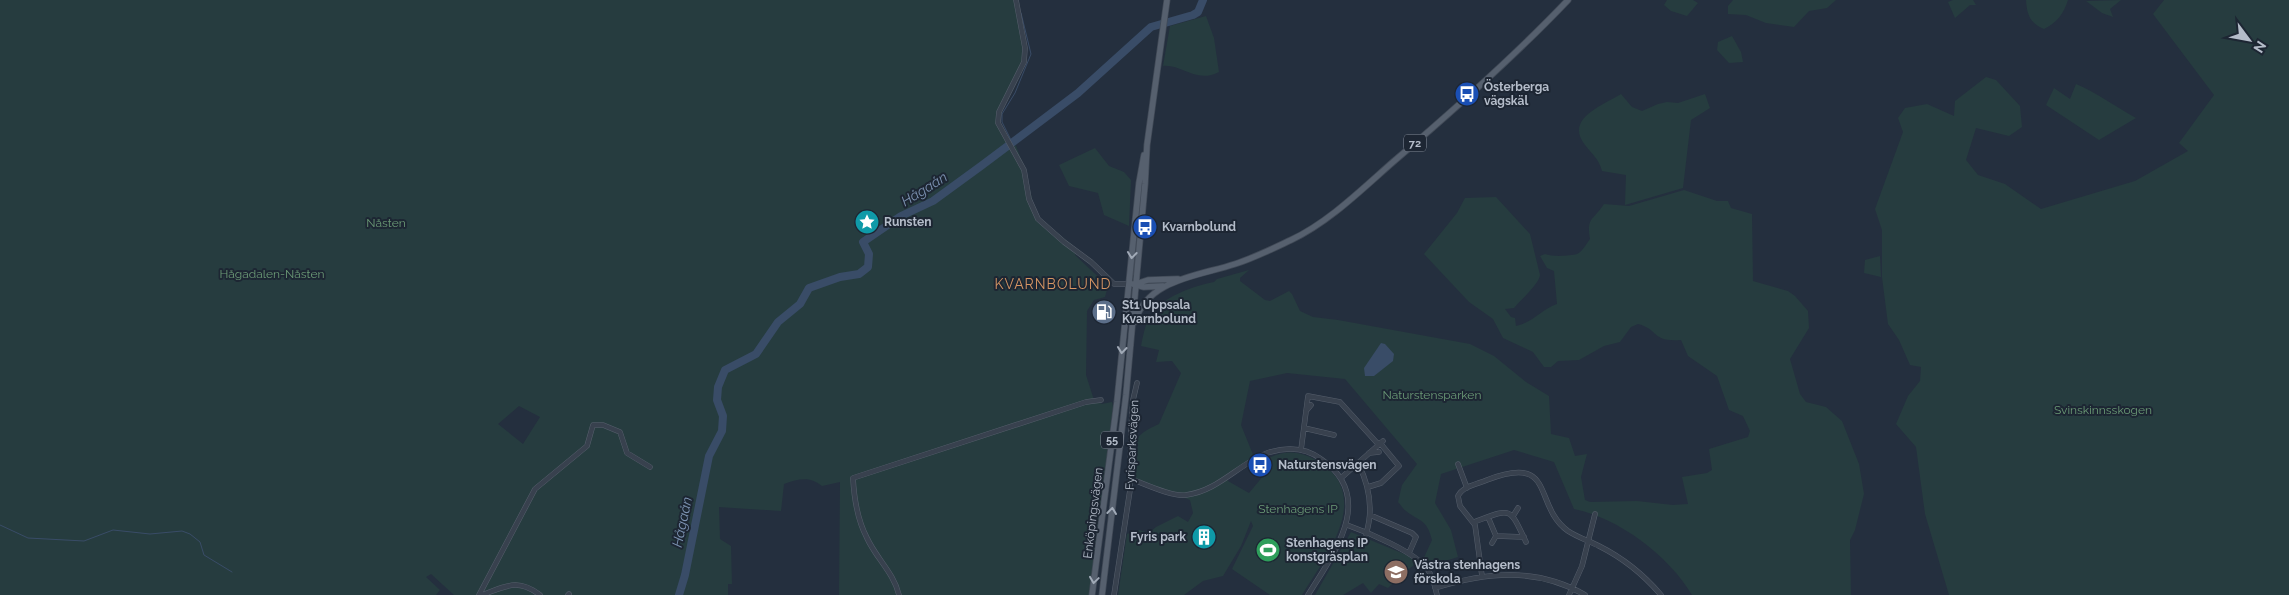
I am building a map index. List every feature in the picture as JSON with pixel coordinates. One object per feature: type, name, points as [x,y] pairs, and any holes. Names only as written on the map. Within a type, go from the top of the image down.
[{"type":"main road","name":"55","points":[[1129,284],[1139,183],[1147,145],[1168,0]]},
{"type":"main road","name":"72","points":[[1136,284],[1144,287],[1166,286],[1182,279],[1244,261],[1298,237],[1325,219],[1483,84],[1568,0]]},
{"type":"main road","name":"55","points":[[1136,284],[1147,145]]},
{"type":"main road","points":[[1138,270],[1148,280]]},
{"type":"main road","name":"72","points":[[1129,284],[1148,280],[1182,279]]},
{"type":"main road","name":"Enköpingsvägen","points":[[1092,595],[1106,494],[1129,284]]},
{"type":"main road","name":"Enköpingsvägen","points":[[1102,595],[1136,284]]},
{"type":"main road","points":[[1131,341],[1142,305],[1151,295],[1166,286]]},
{"type":"street","points":[[1016,0],[1025,48],[1024,62],[999,112],[998,123],[1024,170],[1029,199],[1038,218],[1064,242],[1091,262],[1114,284],[1129,284]]},
{"type":"street","name":"Fyrisparksvägen","points":[[1114,595],[1131,479],[1131,428],[1133,400],[1137,383]]},
{"type":"street","points":[[1301,450],[1308,396],[1337,400],[1400,466],[1381,483],[1368,488]]},
{"type":"street","points":[[899,595],[896,582],[866,538],[854,494],[853,478],[1079,404],[1101,400]]},
{"type":"street","points":[[1306,412],[1312,405]]},
{"type":"street","points":[[481,595],[535,490],[584,450],[589,442],[593,425],[603,425],[620,432],[625,450],[629,455],[650,467]]},
{"type":"street","points":[[1304,428],[1334,436]]},
{"type":"street","points":[[1341,478],[1380,443]]},
{"type":"street","points":[[1131,479],[1184,495],[1210,488],[1270,453],[1286,449],[1301,450],[1324,461],[1341,478],[1345,485],[1349,504],[1347,525],[1308,595]]},
{"type":"street","points":[[1369,453],[1379,452]]},
{"type":"street","points":[[1358,463],[1368,488],[1370,515],[1366,534]]},
{"type":"street","points":[[1458,464],[1467,488]]},
{"type":"street","points":[[1482,576],[1474,522],[1460,506],[1458,500],[1460,493],[1467,488],[1510,472],[1528,474],[1541,484],[1552,511],[1569,532],[1631,565],[1661,595]]},
{"type":"street","points":[[1513,516],[1518,508]]},
{"type":"street","points":[[1474,522],[1502,512],[1513,516],[1526,542]]},
{"type":"street","points":[[1569,595],[1589,541],[1595,514]]},
{"type":"street","points":[[1370,515],[1412,533],[1416,537],[1409,553]]},
{"type":"street","points":[[1488,517],[1496,536]]},
{"type":"street","points":[[1347,525],[1409,553],[1426,568],[1437,595]]},
{"type":"street","points":[[1496,536],[1524,537]]},
{"type":"street","points":[[1492,543],[1496,536]]},
{"type":"street","points":[[1435,588],[1482,576],[1512,574],[1540,577],[1572,588],[1585,595]]},
{"type":"street","points":[[481,595],[510,585],[524,584],[540,595]]},
{"type":"green space","name":"Hågadalen-Nåsten","points":[[0,0],[1017,0],[1024,35],[1025,55],[1021,73],[1004,107],[999,125],[1016,146],[1025,169],[1035,211],[1043,221],[1078,250],[1075,255],[1108,286],[1105,297],[1094,300],[1087,311],[1086,375],[1094,400],[1102,404],[1112,402],[1113,407],[1090,595],[839,595],[840,482],[822,486],[804,479],[784,484],[781,511],[719,507],[720,539],[731,546],[732,584],[728,584],[728,595],[454,595],[431,574],[426,577],[440,590],[436,595],[0,595]],"holes":[[[519,406],[540,417],[523,444],[498,424]]]},
{"type":"green space","points":[[1667,0],[1693,0],[1698,3],[1687,16],[1671,11],[1664,5]]},
{"type":"green space","points":[[1733,0],[1836,0],[1827,8],[1809,11],[1794,27],[1766,23],[1746,15],[1728,14],[1728,6]]},
{"type":"green space","points":[[1953,0],[1973,0],[1976,5],[1970,5],[1955,18],[1948,2]]},
{"type":"green space","points":[[2026,0],[2068,0],[2059,17],[2053,24],[2044,29],[2035,24],[2030,18]]},
{"type":"green space","points":[[2121,0],[2110,9],[2113,17],[2102,13],[2086,1]]},
{"type":"green space","name":"Svinskinnsskogen","points":[[2164,0],[2289,0],[2289,595],[1949,595],[1925,514],[1916,447],[1896,424],[1908,396],[1920,381],[1921,367],[1910,365],[1899,340],[1888,324],[1882,277],[1882,230],[1875,209],[1903,132],[1898,118],[1905,108],[1927,104],[1954,116],[1955,101],[1986,77],[1996,80],[2020,106],[2022,127],[2009,136],[1976,128],[1966,160],[1978,175],[2005,184],[2041,209],[2135,181],[2188,151],[2179,143],[2214,95],[2153,14]]},
{"type":"green space","points":[[1206,16],[1214,38],[1219,72],[1203,76],[1170,66],[1163,66],[1170,26]]},
{"type":"green space","points":[[1732,36],[1741,52],[1743,62],[1729,63],[1717,50],[1718,42]]},
{"type":"green space","points":[[2076,84],[2136,118],[2099,140],[2046,105],[2054,88],[2070,99]]},
{"type":"green space","points":[[1621,94],[1632,107],[1642,111],[1658,104],[1667,102],[1678,103],[1705,94],[1710,108],[1691,120],[1683,188],[1625,205],[1626,175],[1602,171],[1597,160],[1580,136],[1579,128],[1582,120],[1588,114]]},
{"type":"green space","points":[[1095,148],[1109,166],[1124,172],[1131,180],[1129,226],[1104,215],[1098,193],[1069,186],[1059,165]]},
{"type":"green space","points":[[1684,190],[1717,201],[1728,201],[1731,208],[1752,214],[1753,281],[1788,291],[1808,311],[1809,328],[1790,359],[1800,394],[1806,402],[1826,407],[1842,421],[1859,464],[1864,494],[1855,530],[1850,540],[1851,595],[1692,595],[1670,566],[1641,541],[1608,521],[1574,509],[1554,462],[1514,450],[1441,474],[1435,503],[1451,530],[1458,557],[1426,567],[1422,562],[1432,540],[1428,528],[1398,502],[1402,485],[1417,464],[1345,379],[1287,373],[1250,381],[1241,425],[1254,457],[1227,474],[1228,481],[1249,493],[1264,475],[1269,458],[1275,455],[1298,453],[1316,460],[1333,474],[1342,490],[1344,507],[1340,525],[1333,544],[1302,595],[1270,595],[1232,569],[1253,526],[1251,521],[1241,546],[1223,576],[1203,581],[1184,595],[1118,595],[1127,534],[1139,530],[1149,533],[1156,527],[1178,516],[1188,522],[1193,513],[1190,500],[1135,478],[1134,445],[1141,434],[1159,424],[1181,373],[1172,361],[1156,362],[1159,350],[1141,346],[1147,323],[1155,309],[1179,293],[1249,270],[1240,278],[1240,281],[1265,300],[1270,301],[1289,291],[1300,311],[1313,317],[1470,344],[1494,356],[1526,382],[1549,396],[1551,434],[1569,438],[1575,456],[1587,454],[1581,477],[1585,500],[1590,502],[1637,501],[1673,505],[1688,504],[1682,477],[1707,473],[1712,470],[1709,449],[1748,437],[1750,431],[1743,416],[1729,410],[1717,376],[1688,356],[1681,340],[1665,339],[1645,326],[1638,324],[1631,327],[1620,342],[1604,346],[1579,360],[1558,361],[1551,367],[1544,367],[1533,352],[1503,338],[1493,319],[1469,302],[1424,254],[1457,213],[1465,198],[1496,197],[1530,234],[1540,275],[1533,288],[1514,308],[1505,309],[1511,317],[1515,318],[1516,326],[1528,322],[1546,309],[1557,304],[1554,271],[1547,268],[1540,256],[1545,254],[1566,256],[1579,253],[1590,239],[1590,222],[1604,204],[1629,206]]},
{"type":"green space","points":[[1880,256],[1881,277],[1864,273],[1865,260]]},
{"type":"green space","points":[[1351,532],[1409,556],[1417,563],[1392,581],[1393,583],[1388,588],[1379,584],[1371,593],[1363,583],[1343,595],[1315,595]]},
{"type":"water","points":[[1381,343],[1385,344],[1394,354],[1393,361],[1374,376],[1365,376],[1364,368]]},
{"type":"waterway","name":"Hågaån","points":[[679,595],[685,575],[709,456],[722,431],[723,416],[717,400],[718,387],[725,370],[756,354],[778,322],[800,304],[809,288],[840,277],[859,274],[868,267],[869,254],[863,242],[901,216],[933,201],[981,166],[1078,93],[1151,27],[1193,15],[1198,12],[1203,0]]},
{"type":"waterway","points":[[1012,142],[1002,122],[1002,114],[1015,93],[1031,54],[1021,13]]},
{"type":"waterway","points":[[0,525],[28,538],[84,541],[113,530],[150,534],[182,531],[190,534],[200,542],[204,555],[232,572]]},
{"type":"place","name":"Österberga vägskäl","points":[[1467,94]]},
{"type":"place","name":"Runsten","points":[[867,222]]},
{"type":"place","name":"Kvarnbolund","points":[[1145,227]]},
{"type":"place","name":"St1 Uppsala Kvarnbolund","points":[[1104,312]]},
{"type":"place","name":"Naturstensvägen","points":[[1260,465]]},
{"type":"place","name":"Fyris park","points":[[1204,537]]},
{"type":"place","name":"Stenhagens IP konstgräsplan","points":[[1268,550]]},
{"type":"place","name":"Västra stenhagens förskola","points":[[1396,572]]},
{"type":"district","name":"KVARNBOLUND","points":[[1053,284]]},
{"type":"park label","name":"Nåsten","points":[[386,223]]},
{"type":"park label","name":"Naturstensparken","points":[[1432,395]]},
{"type":"park label","name":"Stenhagens IP","points":[[1298,509]]}]
